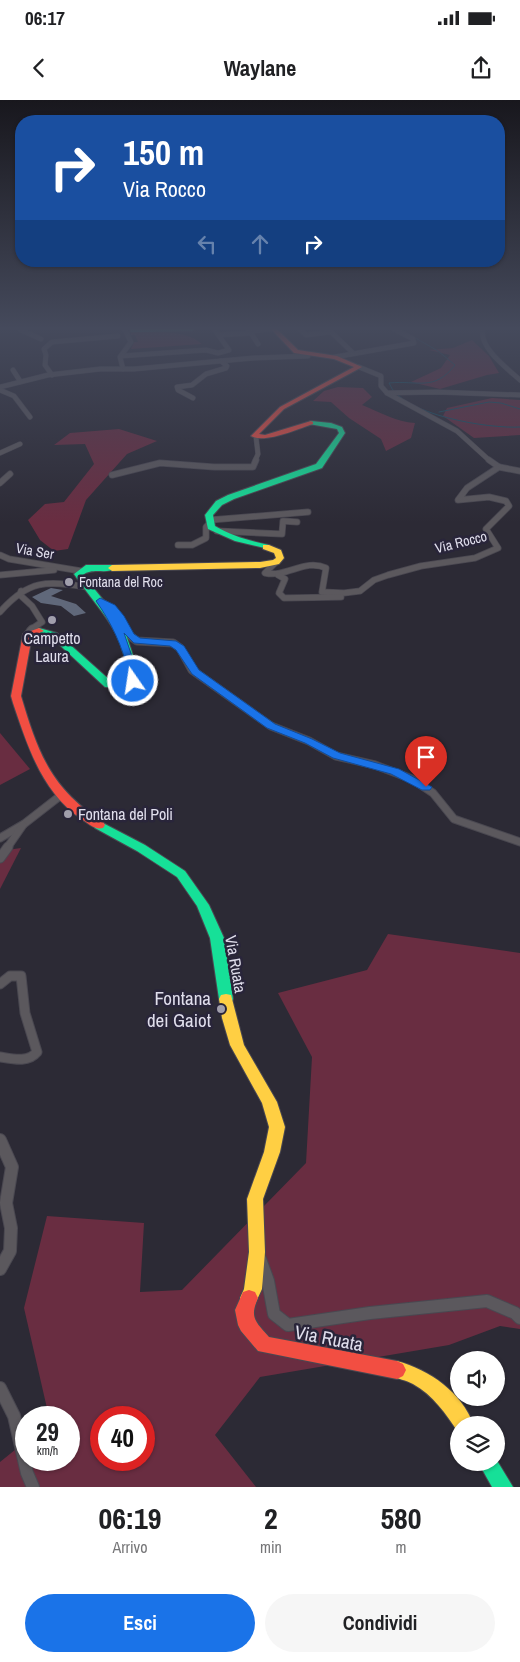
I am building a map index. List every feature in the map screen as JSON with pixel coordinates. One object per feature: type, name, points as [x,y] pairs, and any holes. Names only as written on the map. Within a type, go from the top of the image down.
[{"type":"street","points":[[10,394],[14,396],[30,417]]},
{"type":"street","points":[[185,394],[193,398]]},
{"type":"street","points":[[112,475],[160,463],[214,467],[253,466],[258,454],[254,434],[276,412],[310,394]]},
{"type":"street","points":[[389,394],[458,431],[479,452],[499,466],[520,472]]},
{"type":"street","points":[[461,394],[520,395]]},
{"type":"street","points":[[28,634],[40,630],[48,632],[109,685],[116,687],[129,684],[133,681],[134,674],[118,630],[112,616],[78,574],[81,570],[92,568],[260,565],[276,562],[280,558],[278,552],[230,539],[212,525],[209,515],[219,503],[231,497],[318,466],[342,434],[340,428],[336,426],[309,423],[265,437],[256,437]]},
{"type":"street","points":[[0,453],[20,444]]},
{"type":"street","name":"Via Rocco","points":[[280,558],[265,573],[278,575],[285,579],[279,593],[284,598],[325,598],[360,594],[365,592],[364,589],[373,580],[399,572],[454,563],[492,553],[498,548],[486,529],[509,506],[506,501],[487,497],[458,500],[467,488],[499,466]]},
{"type":"street","points":[[0,483],[10,474]]},
{"type":"street","points":[[178,545],[188,547],[206,538],[206,527],[212,525],[308,512]]},
{"type":"street","points":[[212,525],[282,534],[283,521],[297,522]]},
{"type":"street","name":"Via Ser","points":[[0,555],[9,559],[81,570]]},
{"type":"street","name":"Via Rocco","points":[[278,575],[312,563],[320,564],[326,568],[322,592],[346,592],[364,589]]},
{"type":"street","name":"Via Ser","points":[[1,575],[66,568]]},
{"type":"street","points":[[0,612],[21,591],[44,584],[87,587]]},
{"type":"street","points":[[21,591],[20,595],[32,606],[42,622],[42,624],[30,630],[28,634]]},
{"type":"street","points":[[100,601],[112,607],[130,636],[137,641],[173,643],[180,648],[195,672],[271,726],[309,741],[336,756],[375,765],[412,779],[434,793],[454,819],[520,842]]},
{"type":"street","name":"Via Ruata","points":[[28,634],[16,696],[40,766],[60,796],[83,816],[142,848],[181,874],[203,905],[217,938],[229,1018],[237,1045],[268,1102],[277,1127],[272,1152],[255,1199],[258,1252],[253,1289],[244,1310],[247,1325],[264,1345],[412,1373],[443,1394],[459,1416]]},
{"type":"street","points":[[0,838],[24,824],[60,796]]},
{"type":"street","points":[[0,858],[24,824]]},
{"type":"street","points":[[0,984],[10,976],[21,976],[25,1013],[37,1052],[33,1057],[24,1060],[0,1057]]},
{"type":"street","points":[[0,1140],[12,1167],[6,1203],[11,1228],[10,1251],[0,1269]]},
{"type":"street","name":"Via Ruata","points":[[258,1252],[268,1281],[274,1314],[288,1326],[370,1313],[487,1301],[515,1313],[520,1318]]},
{"type":"street","points":[[0,1388],[14,1416],[27,1473],[33,1487]]},
{"type":"street","points":[[493,1471],[503,1487]]},
{"type":"shaded area","points":[[321,394],[369,394],[372,397],[362,405],[395,419],[415,423],[411,438],[386,451],[381,439],[349,418],[331,402],[313,401]]},
{"type":"shaded area","points":[[492,398],[520,400],[520,435],[474,438],[443,416],[447,408]]},
{"type":"shaded area","points":[[119,429],[157,441],[127,454],[86,500],[68,549],[54,551],[40,540],[28,520],[45,504],[64,502],[94,464],[85,444],[54,445],[70,433]]},
{"type":"shaded area","points":[[0,733],[30,769],[0,785]]},
{"type":"shaded area","points":[[21,848],[0,889],[0,851]]},
{"type":"shaded area","points":[[388,934],[520,953],[520,1329],[500,1326],[449,1345],[260,1377],[215,1435],[256,1487],[0,1487],[0,1462],[15,1450],[15,1471],[80,1471],[80,1406],[46,1406],[24,1308],[47,1216],[144,1223],[140,1292],[182,1290],[306,1163],[312,1057],[278,993],[367,970]]},
{"type":"building","points":[[51,588],[63,590],[51,596],[76,604],[86,613],[74,616],[61,606],[41,603],[32,597]]},
{"type":"waterway","points":[[397,394],[410,404],[447,418],[488,425],[520,427]]},
{"type":"waterway","points":[[439,412],[489,402],[501,403],[520,409]]},
{"type":"traffic: fast","points":[[266,547],[238,540],[218,531],[211,527],[209,515],[219,503],[231,497],[319,466],[342,433],[340,428],[331,425],[311,423]]},
{"type":"traffic: fast","points":[[39,631],[54,635],[109,685],[123,686],[133,681],[129,655],[119,629],[110,614],[78,574],[86,568],[112,568]]},
{"type":"traffic: fast","points":[[99,825],[141,848],[181,874],[203,905],[217,938],[226,999]]},
{"type":"traffic: fast","points":[[493,1471],[503,1487]]},
{"type":"traffic: slow","points":[[112,568],[260,565],[276,562],[280,558],[278,552],[266,547]]},
{"type":"traffic: slow","points":[[226,999],[229,1018],[237,1045],[269,1102],[277,1127],[272,1152],[255,1199],[257,1252],[253,1289],[249,1298]]},
{"type":"traffic: slow","points":[[397,1370],[419,1377],[428,1383],[437,1390],[458,1416]]},
{"type":"traffic: jam","points":[[309,394],[282,408],[254,436],[265,437],[311,423]]},
{"type":"traffic: jam","points":[[39,631],[28,634],[16,696],[18,703],[31,741],[45,773],[66,801],[99,825]]},
{"type":"traffic: jam","points":[[249,1298],[244,1310],[247,1325],[264,1345],[397,1370]]},
{"type":"place","name":"Fontana del Roc","points":[[69,582]]},
{"type":"place","name":"Campetto Laura","points":[[52,620]]},
{"type":"place","name":"Fontana del Poli","points":[[68,814]]},
{"type":"place","name":"Fontana dei Gaiot","points":[[221,1009]]},
{"type":"route","points":[[133,681],[134,674],[118,630],[112,616],[100,601],[112,607],[130,636],[137,641],[173,643],[180,648],[192,670],[271,726],[309,741],[336,756],[375,765],[412,779],[426,787]]}]
